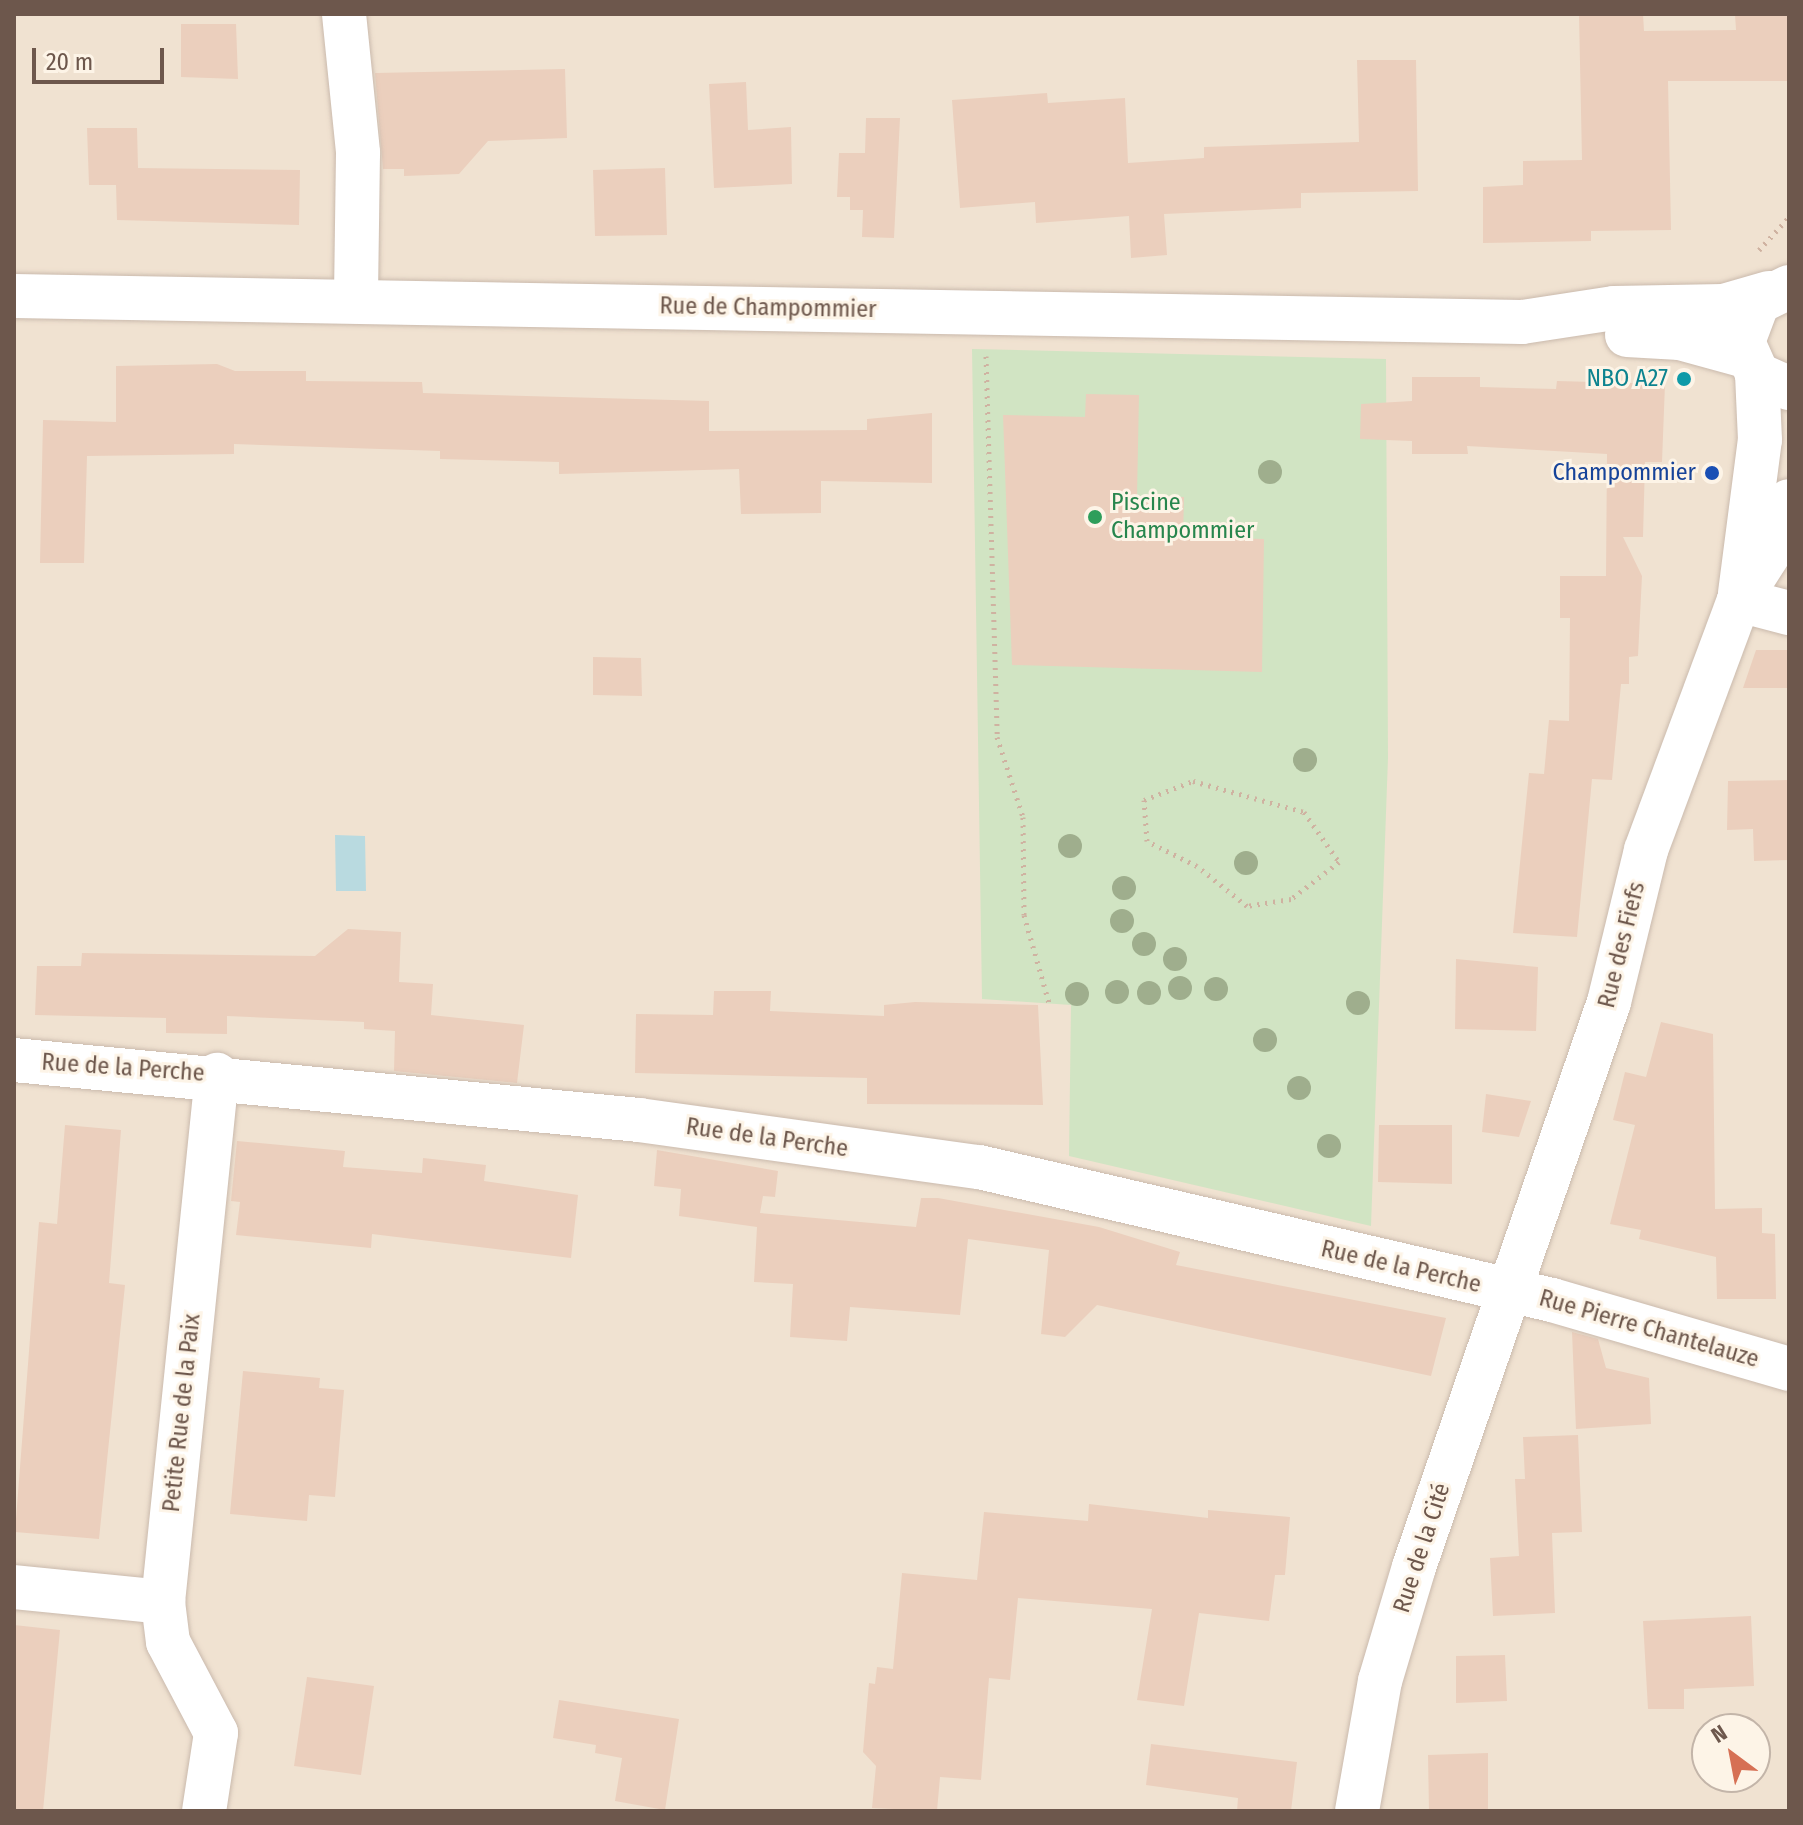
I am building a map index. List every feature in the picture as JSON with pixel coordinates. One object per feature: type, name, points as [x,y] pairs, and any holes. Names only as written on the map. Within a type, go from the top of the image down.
[{"type":"street","points":[[344,14],[358,153],[356,301]]},
{"type":"street","name":"Rue de Champommier","points":[[1522,322],[1614,308],[1724,306],[1783,288]]},
{"type":"street","name":"Rue des Fiefs","points":[[1739,600],[1760,440],[1764,373],[1749,314],[1783,288]]},
{"type":"street","name":"Rue de Champommier","points":[[14,296],[1522,322],[1595,336],[1680,338],[1764,373]]},
{"type":"street","name":"Rue des Fiefs","points":[[1508,1291],[1609,1002],[1646,850],[1739,600],[1775,544],[1789,501]]},
{"type":"street","points":[[1739,600],[1789,613]]},
{"type":"street","name":"Rue de la Perche","points":[[14,1060],[217,1075],[639,1120],[979,1167],[1508,1291]]},
{"type":"street","name":"Petite Rue de la Paix","points":[[204,1811],[216,1733],[168,1642],[163,1602],[217,1075]]},
{"type":"street","name":"Rue Pierre Chantelauze","points":[[1508,1291],[1789,1369]]},
{"type":"street","name":"Rue de la Cité","points":[[1357,1811],[1380,1681],[1508,1291]]},
{"type":"street","points":[[14,1587],[163,1602]]},
{"type":"path","points":[[984,311],[997,737],[1023,817],[1024,915],[1049,1003]]},
{"type":"path","points":[[1193,781],[1304,812],[1339,862],[1291,899],[1247,906],[1197,866],[1147,841],[1144,800],[1193,781]]},
{"type":"shaded area","points":[[14,14],[1789,14],[1789,1811],[14,1811]]},
{"type":"green space","points":[[972,349],[1386,359],[1388,758],[1371,1226],[1069,1156],[1071,1005],[982,999]]},
{"type":"water","points":[[335,835],[365,836],[366,891],[336,891]]},
{"type":"building","points":[[1579,14],[1643,14],[1644,31],[1736,30],[1735,14],[1787,14],[1788,81],[1668,81],[1671,230],[1591,231],[1591,241],[1483,243],[1483,187],[1523,185],[1523,161],[1582,160]]},
{"type":"building","points":[[181,24],[236,24],[238,79],[181,77]]},
{"type":"building","points":[[1357,60],[1416,60],[1418,191],[1301,193],[1301,208],[1164,214],[1167,255],[1131,258],[1129,216],[1036,223],[1035,202],[960,208],[952,100],[1047,93],[1048,103],[1125,98],[1128,163],[1204,158],[1204,147],[1359,142]]},
{"type":"building","points":[[565,69],[567,138],[488,141],[459,174],[404,176],[404,169],[383,169],[375,73]]},
{"type":"building","points":[[746,82],[748,130],[791,127],[792,184],[714,188],[709,84]]},
{"type":"building","points":[[866,118],[900,118],[894,238],[862,237],[863,210],[850,210],[850,197],[837,197],[839,153],[865,153]]},
{"type":"building","points":[[87,128],[137,128],[138,168],[300,170],[299,225],[117,220],[116,185],[89,185]]},
{"type":"building","points":[[665,168],[667,235],[595,236],[593,170]]},
{"type":"building","points":[[217,364],[235,371],[306,371],[306,381],[422,382],[423,393],[709,401],[709,431],[867,430],[867,419],[932,413],[932,483],[821,481],[821,513],[741,514],[739,469],[559,474],[559,462],[440,459],[440,451],[234,444],[234,454],[87,456],[84,563],[40,563],[43,420],[116,422],[116,366]]},
{"type":"building","points":[[1412,377],[1480,377],[1480,387],[1556,389],[1557,381],[1665,384],[1662,462],[1645,462],[1643,537],[1623,537],[1642,576],[1638,656],[1629,657],[1629,684],[1621,684],[1612,780],[1592,779],[1577,937],[1513,933],[1529,773],[1544,774],[1549,720],[1569,721],[1570,618],[1560,618],[1560,576],[1606,576],[1607,454],[1467,446],[1468,454],[1412,454],[1412,441],[1360,439],[1361,404],[1412,401]]},
{"type":"building","name":"Piscine Champommier","points":[[1086,394],[1139,395],[1137,496],[1184,497],[1183,537],[1264,539],[1262,672],[1012,665],[1003,415],[1085,417]]},
{"type":"building","points":[[1756,650],[1789,650],[1789,688],[1743,688]]},
{"type":"building","points":[[593,657],[641,658],[642,696],[593,695]]},
{"type":"building","points":[[1789,780],[1789,860],[1754,861],[1753,829],[1727,830],[1728,781]]},
{"type":"building","points":[[348,929],[401,932],[399,982],[433,984],[431,1015],[524,1025],[517,1083],[394,1071],[395,1031],[364,1029],[364,1022],[227,1016],[227,1034],[166,1033],[166,1018],[35,1015],[37,966],[81,966],[82,953],[315,956]]},
{"type":"building","points":[[1456,959],[1538,967],[1536,1031],[1455,1029]]},
{"type":"building","points":[[714,991],[771,991],[770,1011],[884,1016],[884,1005],[915,1002],[1038,1005],[1043,1105],[867,1104],[867,1078],[635,1073],[636,1014],[713,1015]]},
{"type":"building","points":[[1661,1022],[1713,1034],[1715,1209],[1762,1208],[1762,1233],[1775,1234],[1776,1299],[1717,1299],[1716,1257],[1639,1239],[1641,1230],[1610,1224],[1635,1125],[1613,1120],[1625,1072],[1646,1077]]},
{"type":"building","points":[[1486,1094],[1531,1101],[1519,1137],[1482,1132]]},
{"type":"building","points":[[65,1125],[121,1130],[109,1283],[125,1285],[99,1539],[15,1532],[39,1222],[57,1224]]},
{"type":"building","points":[[1379,1125],[1452,1125],[1452,1184],[1378,1182]]},
{"type":"building","points":[[237,1141],[345,1151],[343,1167],[422,1173],[423,1158],[486,1165],[484,1181],[578,1195],[571,1258],[372,1234],[371,1248],[236,1235],[240,1202],[231,1201]]},
{"type":"building","points":[[657,1150],[778,1171],[775,1197],[763,1196],[760,1213],[916,1227],[921,1198],[938,1198],[1099,1227],[1180,1252],[1176,1265],[1446,1318],[1431,1376],[1097,1305],[1065,1337],[1041,1334],[1049,1250],[968,1239],[960,1315],[850,1307],[847,1341],[790,1337],[793,1284],[754,1282],[757,1227],[679,1216],[681,1189],[654,1186]]},
{"type":"building","points":[[1572,1332],[1598,1339],[1606,1368],[1649,1378],[1651,1424],[1576,1429]]},
{"type":"building","points":[[243,1371],[320,1378],[319,1388],[344,1390],[335,1497],[309,1495],[307,1521],[230,1514]]},
{"type":"building","points":[[1578,1435],[1582,1532],[1552,1533],[1555,1613],[1493,1616],[1490,1558],[1519,1556],[1515,1479],[1525,1479],[1523,1437]]},
{"type":"building","points":[[1089,1504],[1208,1518],[1208,1510],[1290,1517],[1285,1575],[1275,1575],[1269,1621],[1199,1613],[1184,1706],[1137,1700],[1152,1609],[1018,1598],[1010,1680],[989,1678],[981,1780],[940,1777],[937,1811],[872,1808],[876,1766],[863,1752],[869,1683],[875,1684],[877,1667],[893,1669],[902,1573],[977,1580],[984,1512],[1088,1521]]},
{"type":"building","points":[[1751,1616],[1754,1686],[1684,1689],[1684,1709],[1648,1709],[1643,1621]]},
{"type":"building","points":[[14,1625],[60,1630],[43,1811],[14,1811]]},
{"type":"building","points":[[1505,1655],[1507,1701],[1456,1703],[1456,1656]]},
{"type":"building","points":[[307,1677],[374,1686],[361,1775],[294,1766]]},
{"type":"building","points":[[559,1700],[679,1719],[665,1810],[615,1801],[622,1758],[595,1753],[596,1745],[553,1738]]},
{"type":"building","points":[[1151,1744],[1297,1762],[1291,1811],[1237,1811],[1238,1798],[1146,1785]]},
{"type":"building","points":[[1488,1753],[1488,1811],[1429,1811],[1428,1755]]},
{"type":"place","name":"NBO A27","points":[[1684,379]]},
{"type":"place","name":"Champommier","points":[[1712,473]]},
{"type":"place","name":"Piscine Champommier","points":[[1095,517]]}]
